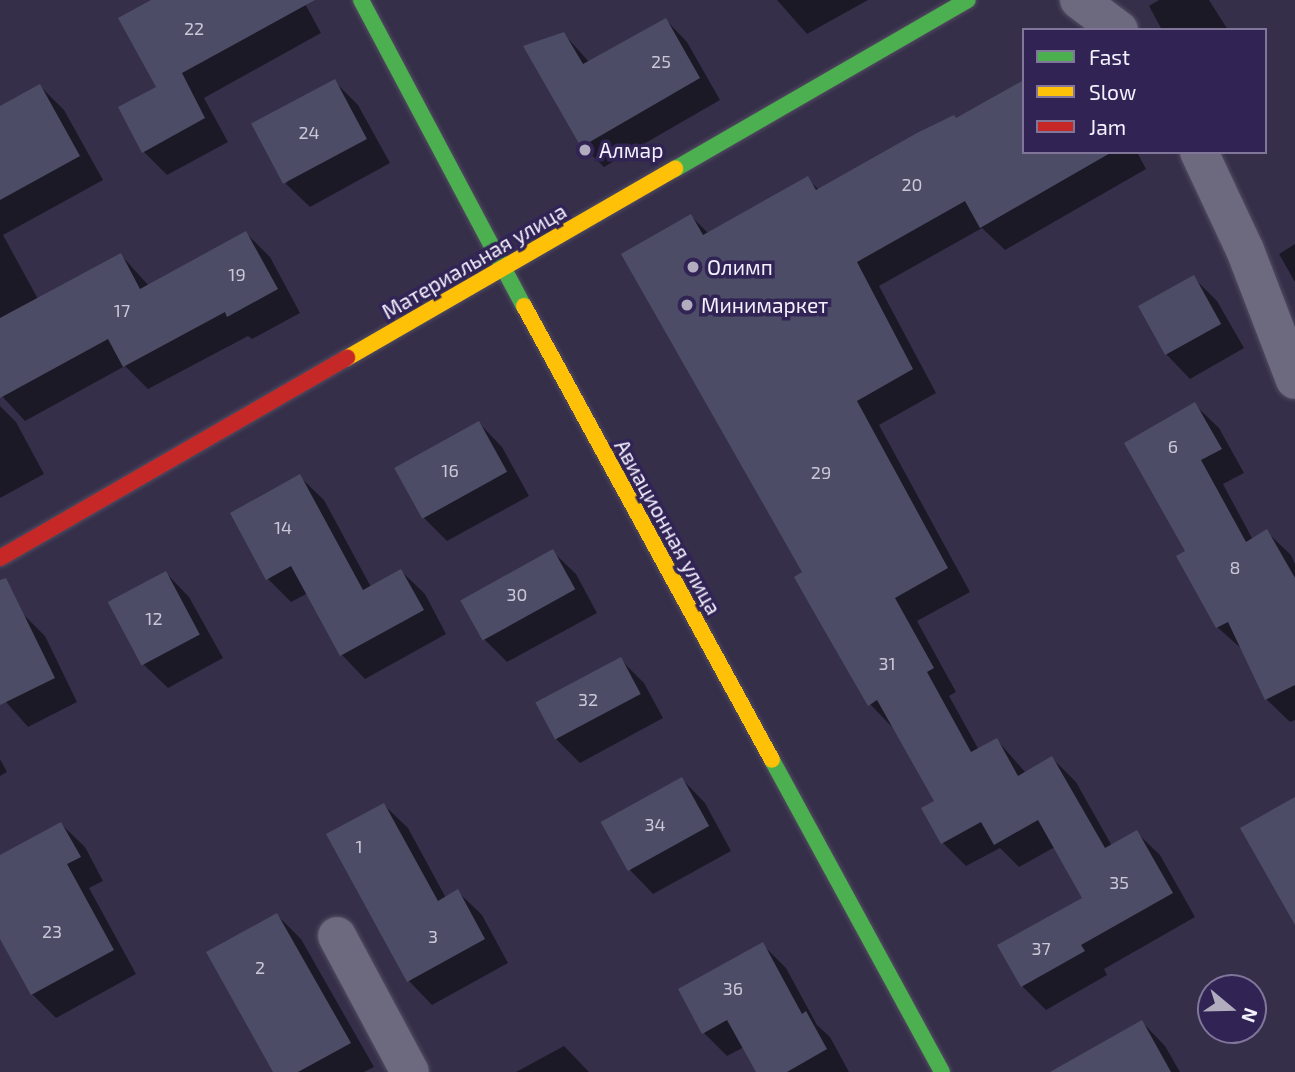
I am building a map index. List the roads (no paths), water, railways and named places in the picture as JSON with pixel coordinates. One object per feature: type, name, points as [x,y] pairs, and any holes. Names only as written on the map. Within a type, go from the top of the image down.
[{"type":"main road","name":"Авиационная улица","points":[[361,0],[503,268],[942,1072]]},
{"type":"main road","name":"Материальная улица","points":[[0,558],[968,0]]},
{"type":"street","points":[[1079,0],[1116,28]]},
{"type":"street","points":[[1200,154],[1245,250],[1295,380]]},
{"type":"street","points":[[337,936],[410,1072]]},
{"type":"place","name":"Алмар","points":[[585,150]]},
{"type":"place","name":"Олимп","points":[[693,267]]},
{"type":"place","name":"Минимаркет","points":[[687,305]]}]
